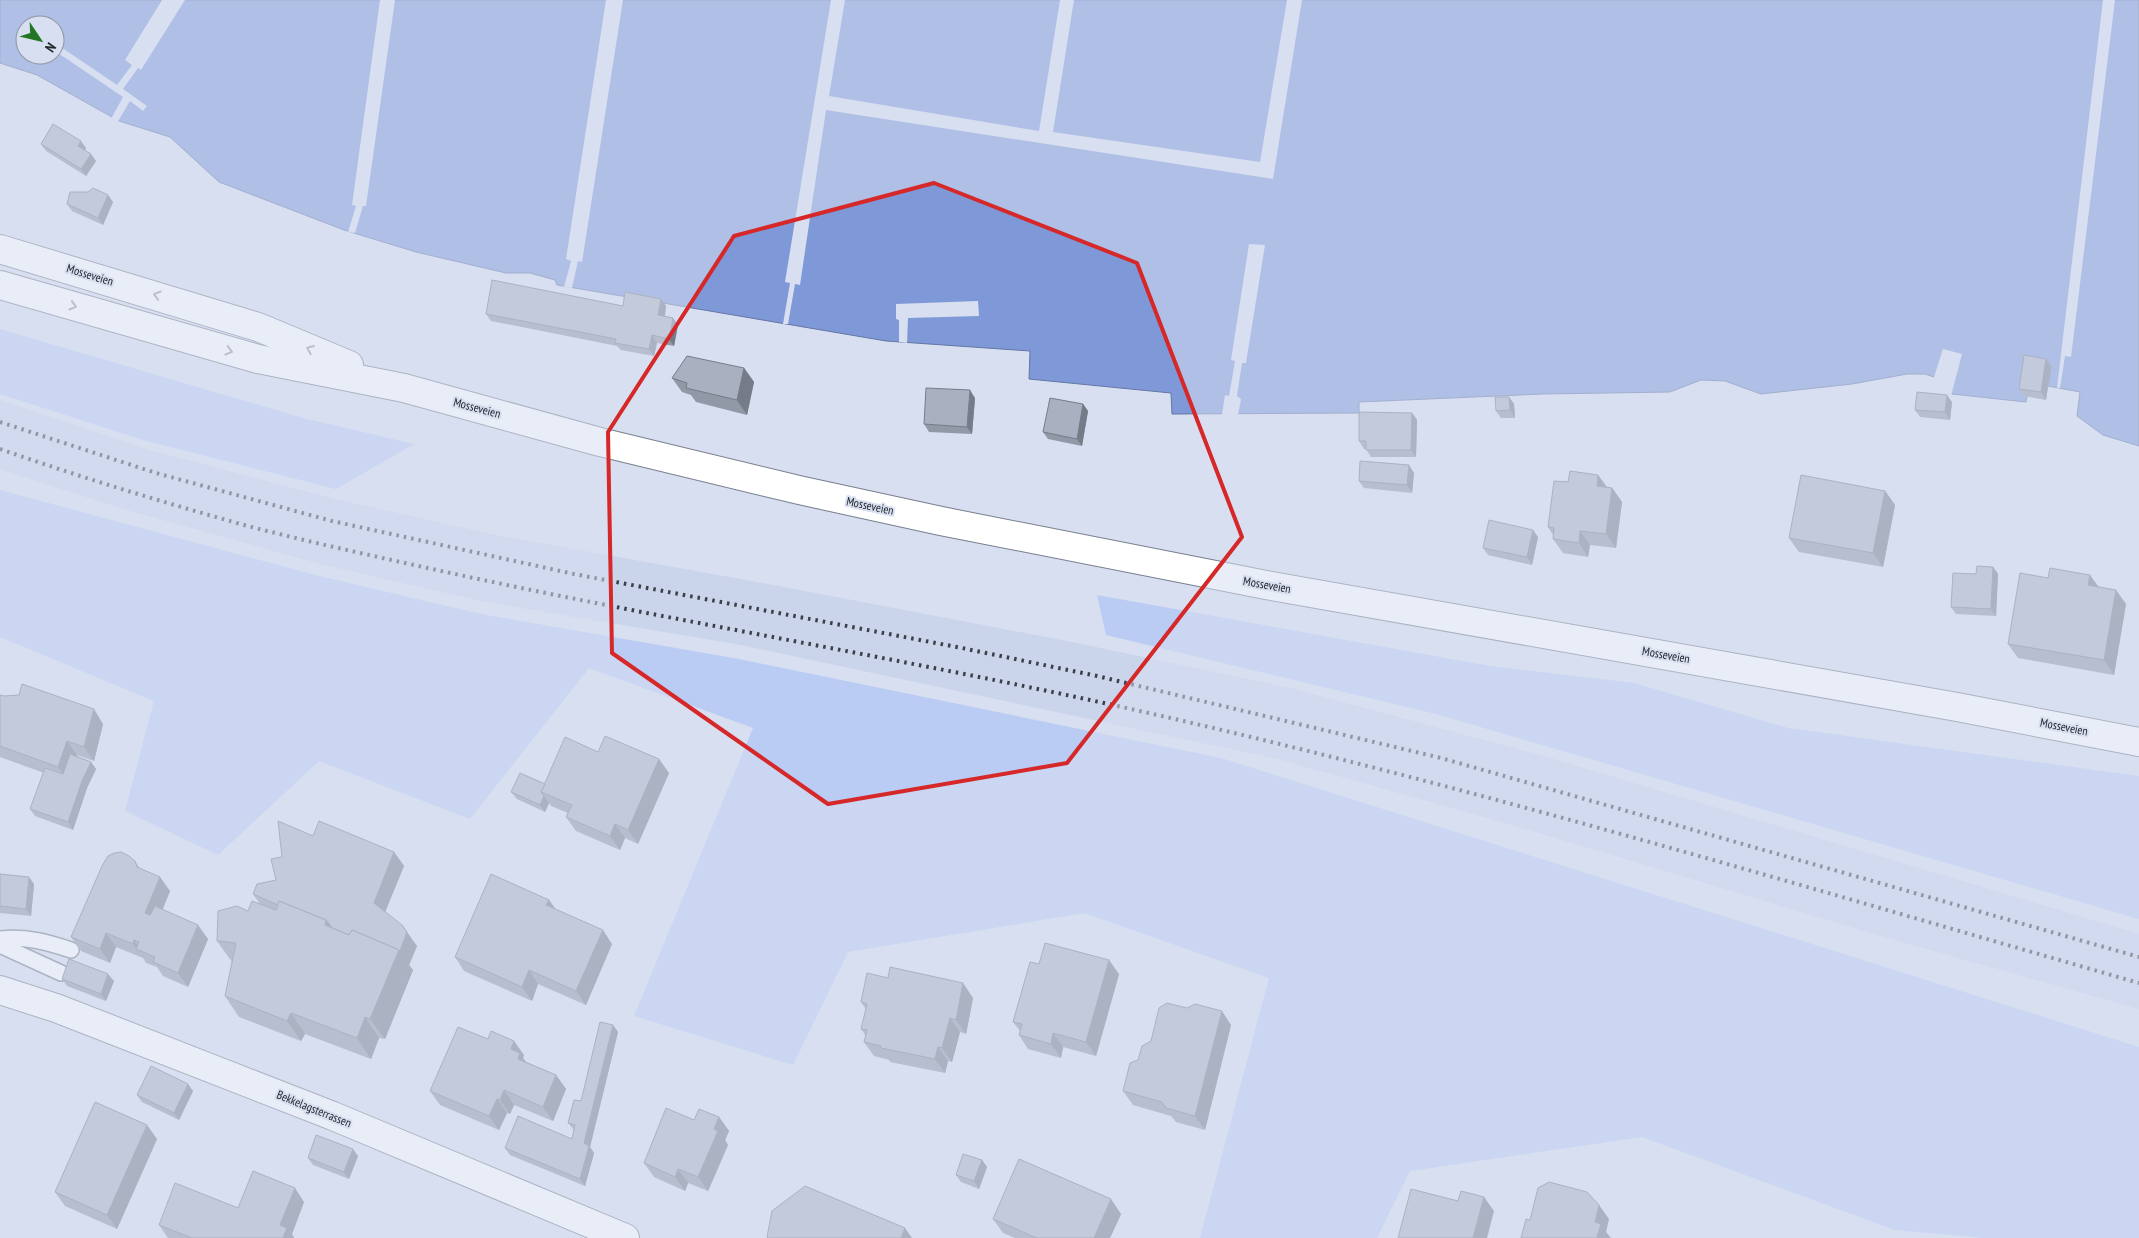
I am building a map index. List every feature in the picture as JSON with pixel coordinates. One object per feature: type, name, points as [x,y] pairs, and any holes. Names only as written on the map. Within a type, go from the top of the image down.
[{"type":"main road","name":"Mosseveien","points":[[0,249],[258,327],[404,388]]},
{"type":"main road","name":"Mosseveien","points":[[0,284],[258,359],[404,388],[600,442],[799,490],[941,521],[1256,583],[1957,707],[2139,742]]},
{"type":"main road","name":"Bekkelagsterrassen","points":[[0,990],[56,1008],[324,1112],[625,1238]]},
{"type":"lane","points":[[0,939],[39,940],[71,950]]},
{"type":"lane","points":[[0,945],[61,974]]},
{"type":"highlighted area","points":[[934,183],[1137,263],[1242,537],[1067,763],[828,804],[612,653],[608,432],[734,236]]},
{"type":"shaded area","points":[[0,329],[303,418],[414,444],[336,489],[143,440],[0,394]]},
{"type":"shaded area","points":[[0,400],[149,450],[335,499],[495,535],[768,584],[1072,642],[1290,688],[1540,755],[2139,934],[2139,1009],[1888,938],[1512,825],[1278,759],[741,645],[486,602],[324,565],[120,508],[0,469]]},
{"type":"shaded area","points":[[0,490],[319,576],[481,614],[739,659],[1221,758],[2139,1047],[2139,1238],[1984,1238],[1895,1230],[1642,1137],[1410,1171],[1377,1238],[1200,1238],[1269,978],[1084,913],[848,952],[793,1065],[634,1016],[753,728],[589,668],[470,819],[319,761],[218,855],[125,811],[154,701],[0,637]]},
{"type":"shaded area","points":[[1097,595],[1490,666],[1634,683],[1788,728],[2139,776],[2139,919],[1436,714],[1106,635]]},
{"type":"water","points":[[0,0],[2139,0],[2139,446],[2103,435],[2077,416],[2080,392],[2048,386],[2051,366],[2027,397],[2026,402],[1952,394],[1934,377],[1925,374],[1907,374],[1852,384],[1761,394],[1725,381],[1701,380],[1670,392],[1543,394],[1359,402],[1359,413],[1172,414],[1171,393],[1029,379],[1030,351],[886,341],[557,285],[555,280],[530,273],[506,273],[416,252],[344,230],[219,182],[170,137],[119,121],[37,75],[0,63]]},
{"type":"pier","points":[[162,0],[185,0],[141,70],[138,68],[123,89],[147,106],[143,111],[130,101],[117,123],[111,119],[123,97],[65,58],[65,50],[117,85],[132,65],[125,60]]},
{"type":"pier","points":[[380,0],[395,0],[366,206],[363,206],[355,233],[348,232],[356,206],[352,205]]},
{"type":"pier","points":[[606,0],[623,0],[582,262],[578,261],[572,288],[564,287],[571,261],[566,259]]},
{"type":"pier","points":[[831,0],[845,0],[829,96],[1039,131],[1060,0],[1074,0],[1053,132],[1260,162],[1287,0],[1302,0],[1273,179],[826,110],[800,285],[795,284],[788,324],[783,324],[790,283],[785,282]]},
{"type":"pier","points":[[2103,0],[2115,0],[2071,357],[2065,356],[2060,388],[2057,388]]},
{"type":"pier","points":[[1249,244],[1265,245],[1246,363],[1242,363],[1237,396],[1241,399],[1238,415],[1222,415],[1225,395],[1229,396],[1235,361],[1231,360]]},
{"type":"pier","points":[[978,301],[979,316],[908,318],[907,343],[899,342],[899,320],[896,319],[896,304]]},
{"type":"pier","points":[[1943,349],[1962,354],[1951,396],[1933,380]]},
{"type":"building","points":[[53,124],[81,141],[78,146],[91,154],[81,169],[41,144]]},
{"type":"building","points":[[93,188],[108,195],[98,218],[67,204],[70,192],[88,192]]},
{"type":"building","points":[[492,280],[623,306],[625,292],[661,299],[658,315],[673,318],[669,339],[652,335],[649,349],[615,343],[616,339],[486,314]]},
{"type":"building","points":[[2024,355],[2046,359],[2041,392],[2019,389]]},
{"type":"building","points":[[687,356],[744,368],[737,400],[686,388],[687,383],[672,378]]},
{"type":"building","points":[[926,388],[970,390],[967,427],[924,424]]},
{"type":"building","points":[[1917,392],[1947,395],[1945,412],[1915,410]]},
{"type":"building","points":[[1495,397],[1509,397],[1510,410],[1496,411]]},
{"type":"building","points":[[1050,398],[1083,404],[1077,439],[1043,432]]},
{"type":"building","points":[[1359,412],[1412,413],[1411,450],[1366,450],[1366,441],[1359,441]]},
{"type":"building","points":[[1360,461],[1409,465],[1407,485],[1359,481]]},
{"type":"building","points":[[1570,471],[1598,475],[1597,486],[1612,488],[1606,534],[1580,531],[1579,543],[1553,539],[1554,528],[1548,527],[1554,481],[1568,482]]},
{"type":"building","points":[[1801,475],[1885,491],[1873,553],[1789,538]]},
{"type":"building","points":[[1489,520],[1533,530],[1527,557],[1483,548]]},
{"type":"building","points":[[1977,566],[1993,567],[1991,609],[1951,607],[1953,573],[1976,574]]},
{"type":"building","points":[[2050,568],[2090,575],[2088,585],[2116,590],[2104,660],[2008,644],[2020,573],[2048,578]]},
{"type":"building","points":[[22,684],[94,709],[84,747],[67,741],[58,767],[0,746],[0,695],[19,695]]},
{"type":"building","points":[[605,736],[659,759],[628,830],[615,824],[610,836],[566,817],[572,805],[541,792],[565,737],[598,752]]},
{"type":"building","points":[[70,754],[91,762],[82,781],[68,822],[30,809],[45,768],[63,774]]},
{"type":"building","points":[[520,773],[545,784],[541,792],[544,796],[540,805],[511,792]]},
{"type":"building","points":[[278,821],[313,836],[319,821],[394,852],[374,903],[402,925],[407,932],[400,951],[352,930],[349,935],[330,927],[326,920],[279,901],[278,905],[253,894],[257,884],[276,880],[271,859],[282,857]]},
{"type":"building","points":[[121,852],[135,861],[137,867],[160,877],[145,913],[150,915],[155,906],[198,925],[178,973],[153,962],[155,957],[136,949],[139,942],[134,940],[133,944],[106,933],[100,949],[71,937],[102,866],[108,856]]},
{"type":"building","points":[[0,874],[29,877],[26,909],[0,906]]},
{"type":"building","points":[[491,874],[549,900],[546,905],[603,930],[576,991],[529,970],[522,987],[455,957]]},
{"type":"building","points":[[252,901],[276,910],[279,901],[326,920],[325,925],[349,935],[352,930],[399,950],[370,1019],[365,1017],[357,1038],[291,1013],[287,1021],[225,996],[236,943],[217,941],[218,911],[237,906],[248,911]]},
{"type":"building","points":[[1045,943],[1109,960],[1086,1042],[1053,1033],[1051,1044],[1019,1035],[1022,1024],[1013,1022],[1030,962],[1039,964]]},
{"type":"building","points":[[69,959],[108,974],[101,994],[62,979]]},
{"type":"building","points":[[890,967],[963,983],[956,1020],[950,1018],[942,1048],[938,1047],[935,1059],[881,1048],[881,1046],[864,1042],[867,1030],[861,1029],[867,1004],[861,1002],[867,973],[888,978]]},
{"type":"building","points":[[1167,1003],[1187,1008],[1195,1004],[1222,1011],[1195,1116],[1166,1108],[1162,1102],[1123,1091],[1130,1063],[1138,1060],[1142,1046],[1151,1041],[1159,1008]]},
{"type":"building","points":[[600,1022],[613,1025],[584,1143],[589,1146],[580,1179],[505,1148],[518,1116],[572,1139],[575,1125],[568,1123],[574,1100],[581,1101]]},
{"type":"building","points":[[458,1027],[488,1039],[491,1031],[514,1041],[511,1049],[520,1053],[518,1059],[556,1075],[543,1107],[504,1090],[500,1100],[497,1099],[489,1116],[430,1091]]},
{"type":"building","points":[[151,1066],[188,1084],[174,1113],[137,1095]]},
{"type":"building","points":[[95,1102],[147,1125],[107,1215],[55,1192]]},
{"type":"building","points":[[666,1108],[694,1120],[699,1109],[719,1117],[714,1129],[718,1131],[698,1177],[678,1169],[675,1177],[644,1163]]},
{"type":"building","points":[[316,1135],[353,1149],[344,1172],[308,1158]]},
{"type":"building","points":[[963,1154],[982,1160],[974,1181],[956,1175]]},
{"type":"building","points":[[1019,1159],[1111,1199],[1094,1238],[1037,1238],[993,1219]]},
{"type":"building","points":[[253,1171],[295,1188],[280,1225],[287,1228],[283,1238],[192,1238],[159,1225],[175,1183],[238,1208]]},
{"type":"building","points":[[1549,1182],[1587,1192],[1599,1205],[1595,1222],[1601,1224],[1597,1237],[1599,1238],[1521,1238],[1526,1219],[1530,1220],[1538,1188]]},
{"type":"building","points":[[805,1186],[905,1228],[901,1238],[768,1238],[772,1211]]},
{"type":"building","points":[[1411,1189],[1458,1201],[1461,1191],[1484,1197],[1473,1238],[1398,1238]]},
{"type":"railway","points":[[0,422],[156,473],[332,521],[574,574],[962,648],[1097,676],[1441,758],[2139,957]]},
{"type":"railway","points":[[0,449],[183,507],[244,525],[324,545],[490,582],[1005,682],[1222,730],[1486,797],[1617,833],[2139,983]]}]
